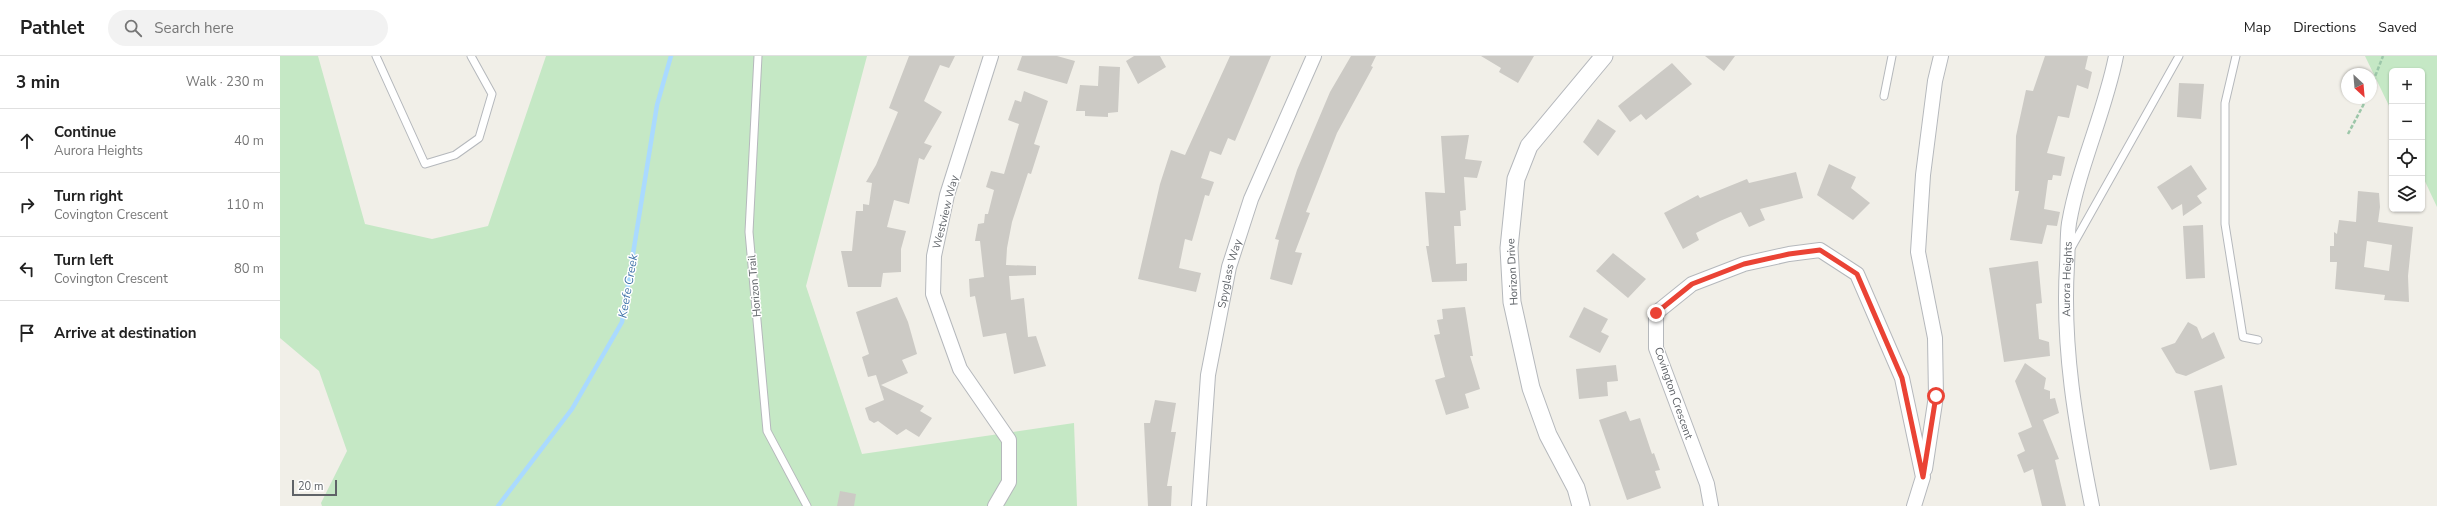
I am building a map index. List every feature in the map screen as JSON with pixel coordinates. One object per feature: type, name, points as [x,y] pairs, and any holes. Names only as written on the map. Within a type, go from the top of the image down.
[{"type":"street","name":"Westview Way","points":[[991,56],[947,195],[934,256],[933,294],[960,369],[1009,440],[1010,482],[995,506]]},
{"type":"street","name":"Spyglass Way","points":[[1199,506],[1208,376],[1229,267],[1251,199],[1314,56]]},
{"type":"street","name":"Horizon Drive","points":[[1581,506],[1576,488],[1548,435],[1531,388],[1512,302],[1509,248],[1516,179],[1529,146],[1604,56]]},
{"type":"street","points":[[1923,477],[1936,396],[1935,338],[1918,252],[1923,175],[1935,81],[1941,56]]},
{"type":"street","name":"Aurora Heights","points":[[2092,506],[2068,366],[2065,300],[2067,256],[2069,223],[2084,166],[2110,88],[2116,56]]},
{"type":"street","name":"Covington Crescent","points":[[1711,506],[1707,484],[1656,348],[1656,313],[1692,284],[1744,264],[1789,254],[1820,250],[1857,274],[1902,378],[1923,477],[1914,506]]},
{"type":"lane","points":[[376,56],[425,164],[455,155],[479,138],[492,94],[470,56]]},
{"type":"lane","name":"Horizon Trail","points":[[758,56],[749,232],[767,431],[807,506]]},
{"type":"lane","points":[[1884,96],[1892,56]]},
{"type":"lane","points":[[2067,256],[2179,56]]},
{"type":"lane","points":[[2236,56],[2225,104],[2225,224],[2243,337],[2258,340]]},
{"type":"path","points":[[2377,72],[2383,56]]},
{"type":"path","points":[[2348,134],[2364,104]]},
{"type":"green space","points":[[280,56],[318,56],[365,224],[432,239],[488,226],[546,56],[867,56],[806,286],[862,454],[1074,423],[1077,506],[322,506],[321,503],[347,451],[319,371],[280,338]]},
{"type":"green space","points":[[2365,56],[2437,56],[2437,207],[2425,181],[2425,68],[2389,68],[2389,106],[2377,81],[2377,68],[2371,68]]},
{"type":"building","points":[[909,56],[955,56],[949,68],[940,65],[924,101],[942,112],[924,143],[932,146],[924,160],[919,158],[909,204],[894,200],[887,227],[906,231],[901,249],[901,272],[883,273],[881,287],[848,287],[841,251],[852,251],[856,211],[863,211],[863,204],[869,205],[872,183],[866,182],[876,165],[898,112],[889,108]]},
{"type":"building","points":[[1022,56],[1057,56],[1075,61],[1067,84],[1017,70]]},
{"type":"building","points":[[1134,56],[1160,56],[1166,67],[1138,84],[1126,61]]},
{"type":"building","points":[[1230,56],[1271,56],[1235,141],[1228,138],[1221,155],[1210,151],[1201,178],[1214,182],[1209,196],[1205,195],[1192,241],[1185,239],[1179,268],[1201,273],[1196,292],[1138,279],[1160,184],[1171,150],[1185,155]]},
{"type":"building","points":[[1351,56],[1376,56],[1371,66],[1373,67],[1337,133],[1306,212],[1310,213],[1295,252],[1302,253],[1292,285],[1270,279],[1279,240],[1275,239],[1297,170],[1330,92]]},
{"type":"building","points":[[1481,56],[1534,56],[1518,83],[1499,72],[1501,68]]},
{"type":"building","points":[[1705,56],[1735,56],[1724,71]]},
{"type":"building","points":[[2045,56],[2088,56],[2085,69],[2092,72],[2088,89],[2077,85],[2069,118],[2058,116],[2047,153],[2065,157],[2061,176],[2053,175],[2052,180],[2048,180],[2044,209],[2060,212],[2057,226],[2047,225],[2042,244],[2010,240],[2019,191],[2015,191],[2016,136],[2026,90],[2033,91]]},
{"type":"building","points":[[1672,63],[1692,84],[1646,120],[1641,114],[1630,122],[1618,106]]},
{"type":"building","points":[[1099,66],[1120,67],[1118,112],[1108,113],[1108,117],[1085,116],[1085,111],[1076,111],[1080,85],[1098,86]]},
{"type":"building","points":[[2179,83],[2204,84],[2201,119],[2177,117]]},
{"type":"building","points":[[1024,91],[1048,101],[1034,144],[1040,146],[1031,174],[1028,173],[1012,222],[1007,248],[1006,265],[1036,266],[1036,275],[1009,276],[1011,300],[1024,298],[1028,337],[1036,336],[1046,366],[1014,374],[1006,333],[983,337],[975,296],[970,297],[969,279],[984,277],[980,241],[975,241],[978,224],[984,223],[985,214],[988,214],[994,190],[986,187],[991,171],[1004,174],[1019,124],[1008,120],[1015,100],[1021,102]]},
{"type":"building","points":[[1598,119],[1616,131],[1598,156],[1583,142]]},
{"type":"building","points":[[1469,135],[1465,159],[1482,161],[1477,178],[1464,177],[1466,210],[1460,211],[1461,226],[1454,226],[1456,264],[1467,263],[1467,281],[1432,282],[1426,246],[1429,246],[1425,192],[1445,193],[1441,136]]},
{"type":"building","points":[[1829,164],[1856,177],[1851,188],[1870,203],[1853,220],[1817,195]]},
{"type":"building","points":[[2191,165],[2207,189],[2197,196],[2202,203],[2183,216],[2182,204],[2172,210],[2157,187]]},
{"type":"building","points":[[1796,172],[1803,198],[1760,209],[1765,220],[1749,227],[1741,212],[1696,233],[1699,240],[1683,249],[1664,213],[1698,195],[1700,198],[1747,179],[1749,183]]},
{"type":"building","points":[[2358,191],[2379,193],[2380,207],[2378,222],[2413,227],[2408,276],[2409,302],[2384,300],[2385,295],[2335,289],[2337,262],[2330,262],[2330,246],[2334,246],[2334,232],[2337,234],[2339,220],[2356,222]],"holes":[[[2367,241],[2392,245],[2389,271],[2364,267]]]},
{"type":"building","points":[[2203,225],[2205,278],[2186,279],[2183,226]]},
{"type":"building","points":[[1613,253],[1646,279],[1628,298],[1596,271]]},
{"type":"building","points":[[2038,261],[2042,303],[2036,304],[2039,339],[2049,342],[2050,356],[2004,362],[1989,268]]},
{"type":"building","points":[[897,297],[908,322],[917,354],[902,360],[908,373],[881,385],[924,406],[920,411],[932,418],[919,437],[906,429],[897,435],[878,421],[874,423],[869,420],[865,408],[884,400],[876,375],[868,377],[862,357],[869,354],[856,312]]},
{"type":"building","points":[[1465,307],[1473,356],[1470,356],[1480,389],[1465,394],[1469,408],[1446,415],[1435,380],[1445,377],[1434,335],[1440,334],[1437,320],[1443,319],[1442,309]]},
{"type":"building","points":[[1584,307],[1608,319],[1601,332],[1609,336],[1600,353],[1569,337]]},
{"type":"building","points":[[2188,322],[2197,327],[2202,339],[2214,332],[2225,358],[2186,376],[2176,373],[2161,348],[2175,343]]},
{"type":"building","points":[[2025,363],[2046,378],[2044,389],[2050,391],[2050,399],[2055,398],[2059,413],[2043,420],[2059,459],[2055,460],[2066,506],[2042,506],[2033,469],[2024,473],[2017,455],[2025,451],[2018,433],[2032,427],[2015,381]]},
{"type":"building","points":[[1616,365],[1618,381],[1607,382],[1608,396],[1579,399],[1576,369]]},
{"type":"building","points":[[2222,385],[2237,465],[2210,470],[2194,391]]},
{"type":"building","points":[[1155,400],[1176,403],[1171,432],[1176,432],[1167,486],[1172,486],[1171,506],[1148,506],[1144,423],[1150,423]]},
{"type":"building","points":[[1626,411],[1630,421],[1640,418],[1652,454],[1654,453],[1660,470],[1655,471],[1661,488],[1627,500],[1599,420]]},
{"type":"building","points":[[840,491],[856,494],[854,506],[837,506]]},
{"type":"waterway","name":"Keefe Creek","points":[[498,506],[572,409],[622,322],[657,105],[671,56]]},
{"type":"route","points":[[1656,313],[1692,284],[1744,264],[1789,254],[1820,250],[1857,274],[1878,320],[1902,378],[1923,477],[1936,396]]}]
